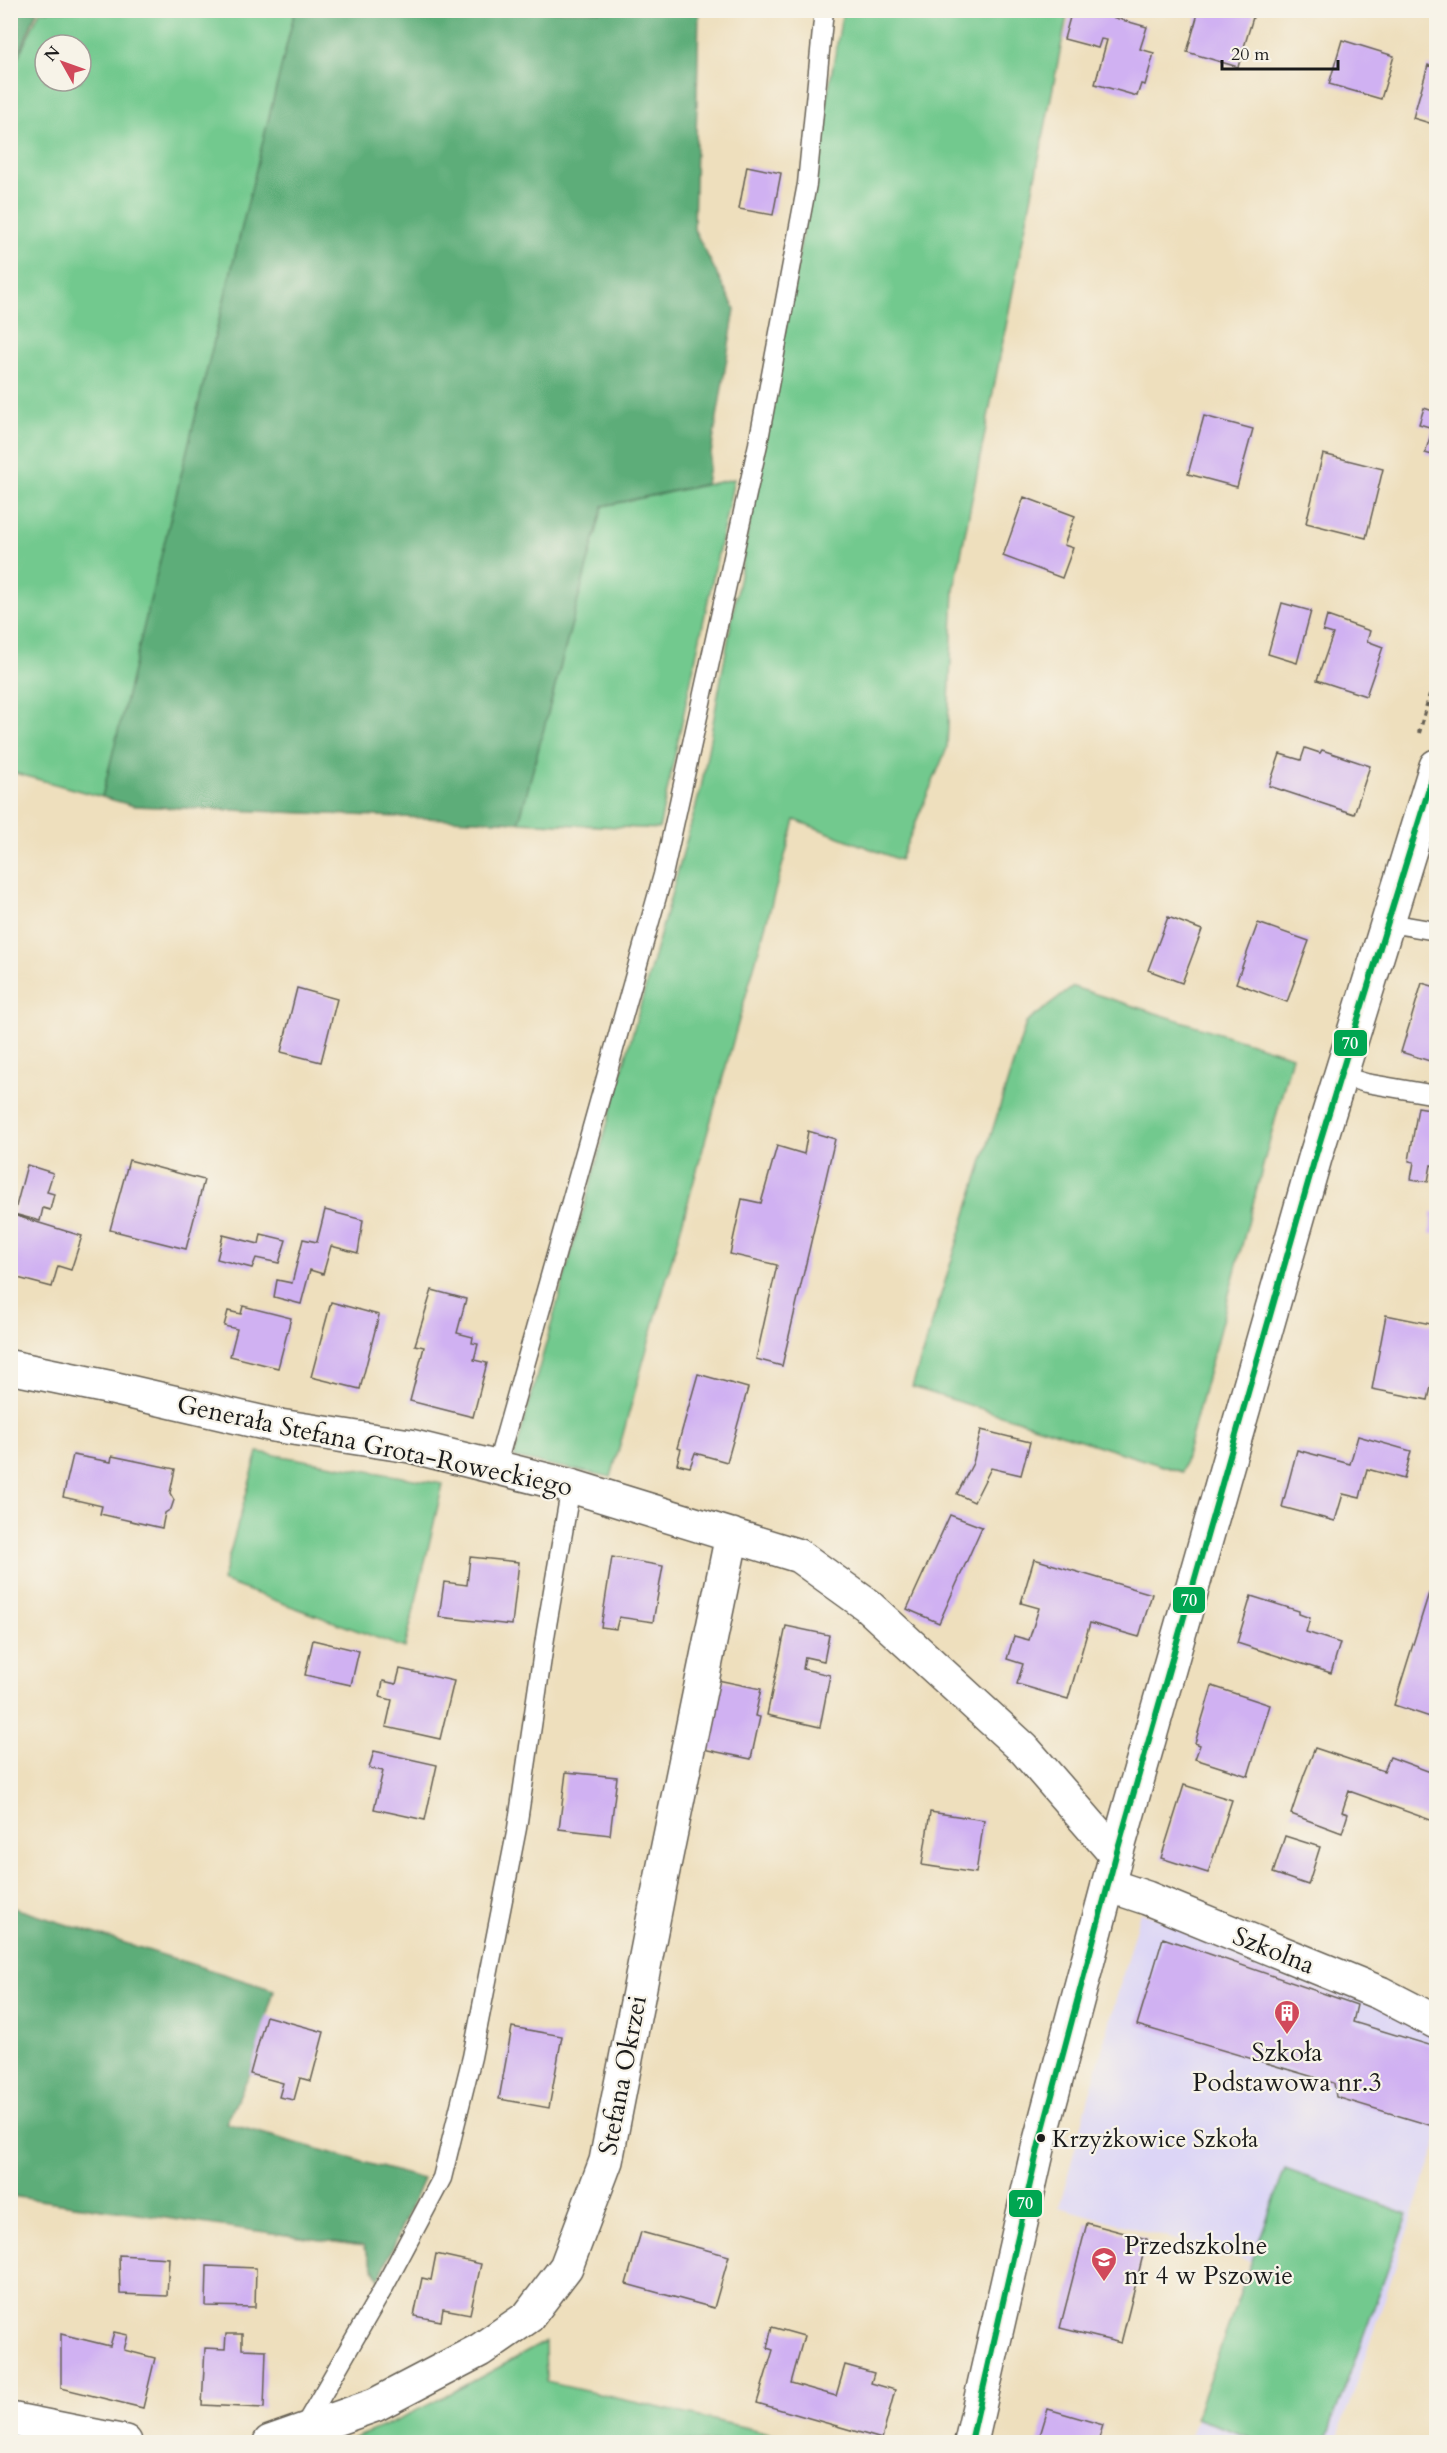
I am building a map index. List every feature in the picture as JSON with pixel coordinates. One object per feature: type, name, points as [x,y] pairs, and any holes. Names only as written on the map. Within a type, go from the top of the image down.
[{"type":"street","points":[[971,2442],[1039,2144],[1112,1870],[1315,1158],[1437,766]]},
{"type":"street","name":"Generała Stefana Grota-Roweckiego","points":[[10,1367],[273,1425],[410,1446],[571,1486],[799,1556],[867,1605],[1024,1749],[1112,1870]]},
{"type":"street","name":"Stefana Okrzei","points":[[270,2442],[375,2405],[480,2350],[528,2317],[566,2267],[606,2161],[732,1535]]},
{"type":"street","name":"Szkolna","points":[[1112,1870],[1147,1898],[1380,1993],[1437,2022]]},
{"type":"street","points":[[10,2419],[125,2442]]},
{"type":"lane","points":[[496,1468],[663,875],[759,444],[807,184],[824,10]]},
{"type":"lane","points":[[1389,923],[1437,931]]},
{"type":"lane","points":[[1341,1076],[1366,1083],[1437,1095]]},
{"type":"lane","points":[[302,2430],[383,2289],[442,2178],[472,2057],[517,1828],[546,1631],[571,1486]]},
{"type":"path","points":[[387,2433],[432,2442]]},
{"type":"shaded area","points":[[1140,1912],[1360,1994],[1436,2035],[1436,2147],[1336,2442],[1188,2442],[1250,2261],[1059,2207]]},
{"type":"green space","points":[[939,10],[973,11],[941,20]]},
{"type":"green space","points":[[10,11],[37,11],[11,72]]},
{"type":"green space","points":[[40,11],[295,11],[102,797],[11,772],[10,84],[16,62]]},
{"type":"green space","points":[[295,11],[699,11],[694,229],[735,309],[706,484],[603,506],[519,822],[134,806],[102,797]]},
{"type":"green space","points":[[843,11],[939,11],[942,20],[973,11],[1068,11],[954,590],[947,748],[900,860],[795,820],[611,1477],[514,1458],[701,788]]},
{"type":"green space","points":[[734,479],[659,829],[519,822],[603,506]]},
{"type":"green space","points":[[1073,987],[1292,1056],[1182,1472],[912,1387],[1026,1023]]},
{"type":"green space","points":[[258,1452],[443,1484],[405,1648],[222,1581]]},
{"type":"green space","points":[[11,1907],[274,1990],[250,2074],[226,2123],[423,2179],[379,2279],[363,2246],[11,2196]]},
{"type":"green space","points":[[1285,2169],[1408,2214],[1325,2442],[1264,2442],[1195,2418]]},
{"type":"green space","points":[[545,2342],[546,2382],[809,2442],[345,2442],[422,2408]]},
{"type":"building","points":[[1072,10],[1109,10],[1108,16],[1147,27],[1140,49],[1154,53],[1145,85],[1141,84],[1137,96],[1095,84],[1107,40],[1101,39],[1098,48],[1064,39]]},
{"type":"building","points":[[1199,10],[1243,10],[1254,14],[1238,67],[1187,52]]},
{"type":"building","points":[[1342,40],[1394,56],[1381,99],[1329,84]]},
{"type":"building","points":[[1428,65],[1436,68],[1436,125],[1413,118]]},
{"type":"building","points":[[747,166],[781,173],[773,215],[739,209]]},
{"type":"building","points":[[1424,408],[1436,412],[1436,456],[1425,453],[1433,428],[1419,424]]},
{"type":"building","points":[[1204,416],[1253,429],[1237,487],[1188,474]]},
{"type":"building","points":[[1323,454],[1383,469],[1366,538],[1306,523]]},
{"type":"building","points":[[1024,497],[1075,516],[1064,545],[1073,548],[1062,578],[1003,556]]},
{"type":"building","points":[[1282,603],[1311,611],[1297,663],[1268,654]]},
{"type":"building","points":[[1327,616],[1370,631],[1367,641],[1383,647],[1366,696],[1317,680],[1333,634],[1323,631]]},
{"type":"building","points":[[1305,748],[1320,753],[1322,750],[1370,766],[1354,814],[1269,786],[1280,754],[1301,760]]},
{"type":"building","points":[[1168,917],[1202,930],[1182,983],[1148,970]]},
{"type":"building","points":[[1258,923],[1309,941],[1287,1002],[1236,983]]},
{"type":"building","points":[[1422,983],[1436,987],[1436,1063],[1401,1052]]},
{"type":"building","points":[[297,988],[337,999],[321,1062],[281,1052]]},
{"type":"building","points":[[1418,1107],[1436,1110],[1436,1166],[1431,1165],[1428,1182],[1411,1179],[1414,1162],[1409,1161]]},
{"type":"building","points":[[808,1131],[835,1139],[782,1366],[756,1359],[777,1265],[730,1254],[742,1199],[761,1203],[777,1146],[804,1154]]},
{"type":"building","points":[[129,1160],[204,1180],[186,1249],[110,1230]]},
{"type":"building","points":[[27,1165],[53,1173],[47,1192],[54,1194],[50,1210],[43,1208],[40,1221],[14,1214]]},
{"type":"building","points":[[325,1210],[363,1220],[358,1253],[331,1246],[323,1274],[310,1270],[301,1304],[274,1297],[277,1280],[292,1283],[303,1239],[317,1242]]},
{"type":"building","points":[[1431,1212],[1436,1212],[1436,1234],[1430,1234]]},
{"type":"building","points":[[10,1214],[82,1236],[71,1270],[58,1266],[52,1287],[10,1276]]},
{"type":"building","points":[[261,1234],[286,1240],[279,1263],[256,1258],[252,1268],[217,1259],[223,1235],[259,1244]]},
{"type":"building","points":[[432,1290],[466,1299],[457,1333],[473,1337],[472,1343],[478,1344],[474,1360],[487,1363],[473,1417],[410,1401],[424,1347],[415,1345]]},
{"type":"building","points":[[331,1302],[379,1315],[360,1389],[311,1377]]},
{"type":"building","points":[[243,1306],[291,1318],[278,1368],[230,1356],[237,1329],[224,1326],[228,1311],[241,1314]]},
{"type":"building","points":[[1386,1315],[1436,1325],[1436,1365],[1428,1400],[1372,1389]]},
{"type":"building","points":[[698,1374],[748,1388],[727,1462],[695,1453],[690,1467],[677,1464],[681,1449],[677,1448]]},
{"type":"building","points":[[981,1430],[1030,1442],[1021,1475],[991,1468],[974,1502],[957,1494],[973,1463]]},
{"type":"building","points":[[1358,1436],[1411,1451],[1404,1479],[1367,1469],[1360,1498],[1343,1494],[1335,1521],[1282,1507],[1297,1450],[1350,1464]]},
{"type":"building","points":[[73,1455],[111,1462],[112,1456],[175,1469],[170,1493],[174,1500],[171,1509],[165,1513],[162,1528],[100,1514],[102,1506],[63,1497]]},
{"type":"building","points":[[950,1515],[982,1527],[939,1623],[907,1609]]},
{"type":"building","points":[[470,1557],[519,1562],[512,1625],[439,1617],[444,1582],[467,1585]]},
{"type":"building","points":[[612,1557],[663,1566],[653,1622],[619,1617],[616,1629],[601,1627]]},
{"type":"building","points":[[1034,1559],[1152,1594],[1139,1637],[1090,1623],[1068,1699],[1017,1684],[1023,1664],[1007,1659],[1014,1636],[1029,1640],[1039,1608],[1021,1603]]},
{"type":"building","points":[[1429,1593],[1436,1595],[1436,1719],[1394,1705]]},
{"type":"building","points":[[1251,1596],[1299,1611],[1299,1614],[1310,1618],[1306,1632],[1340,1643],[1331,1673],[1237,1643]]},
{"type":"building","points":[[786,1626],[829,1635],[824,1661],[805,1657],[803,1669],[830,1675],[820,1727],[767,1715]]},
{"type":"building","points":[[313,1640],[359,1651],[351,1685],[305,1675]]},
{"type":"building","points":[[400,1669],[454,1681],[440,1739],[386,1727],[392,1700],[380,1697],[383,1681],[396,1684]]},
{"type":"building","points":[[713,1679],[761,1689],[755,1716],[760,1717],[751,1759],[698,1748]]},
{"type":"building","points":[[1212,1686],[1270,1705],[1248,1776],[1195,1759],[1200,1745],[1195,1743]]},
{"type":"building","points":[[1315,1748],[1384,1771],[1390,1757],[1436,1774],[1436,1822],[1349,1791],[1342,1812],[1348,1814],[1342,1833],[1291,1814]]},
{"type":"building","points":[[374,1751],[437,1765],[425,1820],[374,1809],[383,1771],[369,1768]]},
{"type":"building","points":[[566,1772],[617,1777],[610,1835],[559,1829]]},
{"type":"building","points":[[1184,1785],[1232,1800],[1208,1873],[1161,1858]]},
{"type":"building","points":[[930,1812],[984,1820],[976,1873],[922,1865]]},
{"type":"building","points":[[1285,1836],[1320,1847],[1308,1885],[1273,1873]]},
{"type":"building","name":"Szkoła Podstawowa nr.3","points":[[1163,1938],[1357,2005],[1353,2022],[1436,2047],[1436,2127],[1336,2097],[1334,2083],[1137,2025]]},
{"type":"building","points":[[266,2016],[324,2032],[311,2081],[300,2078],[294,2100],[279,2097],[283,2083],[250,2074]]},
{"type":"building","points":[[512,2027],[562,2036],[549,2108],[499,2099]]},
{"type":"building","name":"Przedszkolne nr 4 w Pszowie","points":[[1087,2223],[1147,2239],[1121,2343],[1060,2328]]},
{"type":"building","points":[[641,2232],[729,2256],[714,2308],[626,2284]]},
{"type":"building","points":[[436,2254],[481,2264],[470,2314],[443,2309],[441,2321],[414,2316],[422,2278],[431,2280]]},
{"type":"building","points":[[119,2255],[169,2258],[167,2296],[120,2294]]},
{"type":"building","points":[[207,2266],[256,2268],[255,2307],[206,2306]]},
{"type":"building","points":[[772,2327],[804,2336],[791,2383],[836,2396],[845,2365],[874,2373],[871,2383],[895,2390],[882,2439],[757,2403],[773,2350],[767,2348]]},
{"type":"building","points":[[114,2332],[128,2335],[124,2350],[155,2358],[143,2408],[61,2388],[61,2334],[110,2346]]},
{"type":"building","points":[[226,2334],[242,2334],[242,2349],[266,2350],[264,2408],[202,2405],[205,2348],[225,2349]]},
{"type":"building","points":[[1048,2409],[1103,2425],[1098,2442],[1038,2442]]},
{"type":"transit line","name":"70","points":[[971,2442],[1039,2144],[1116,1855],[1315,1158],[1436,766]]},
{"type":"place","name":"Szkoła Podstawowa nr.3","points":[[1287,2036]]},
{"type":"place","name":"Krzyżkowice Szkoła","points":[[1041,2138]]},
{"type":"place","name":"Przedszkolne nr 4 w Pszowie","points":[[1104,2283]]}]
